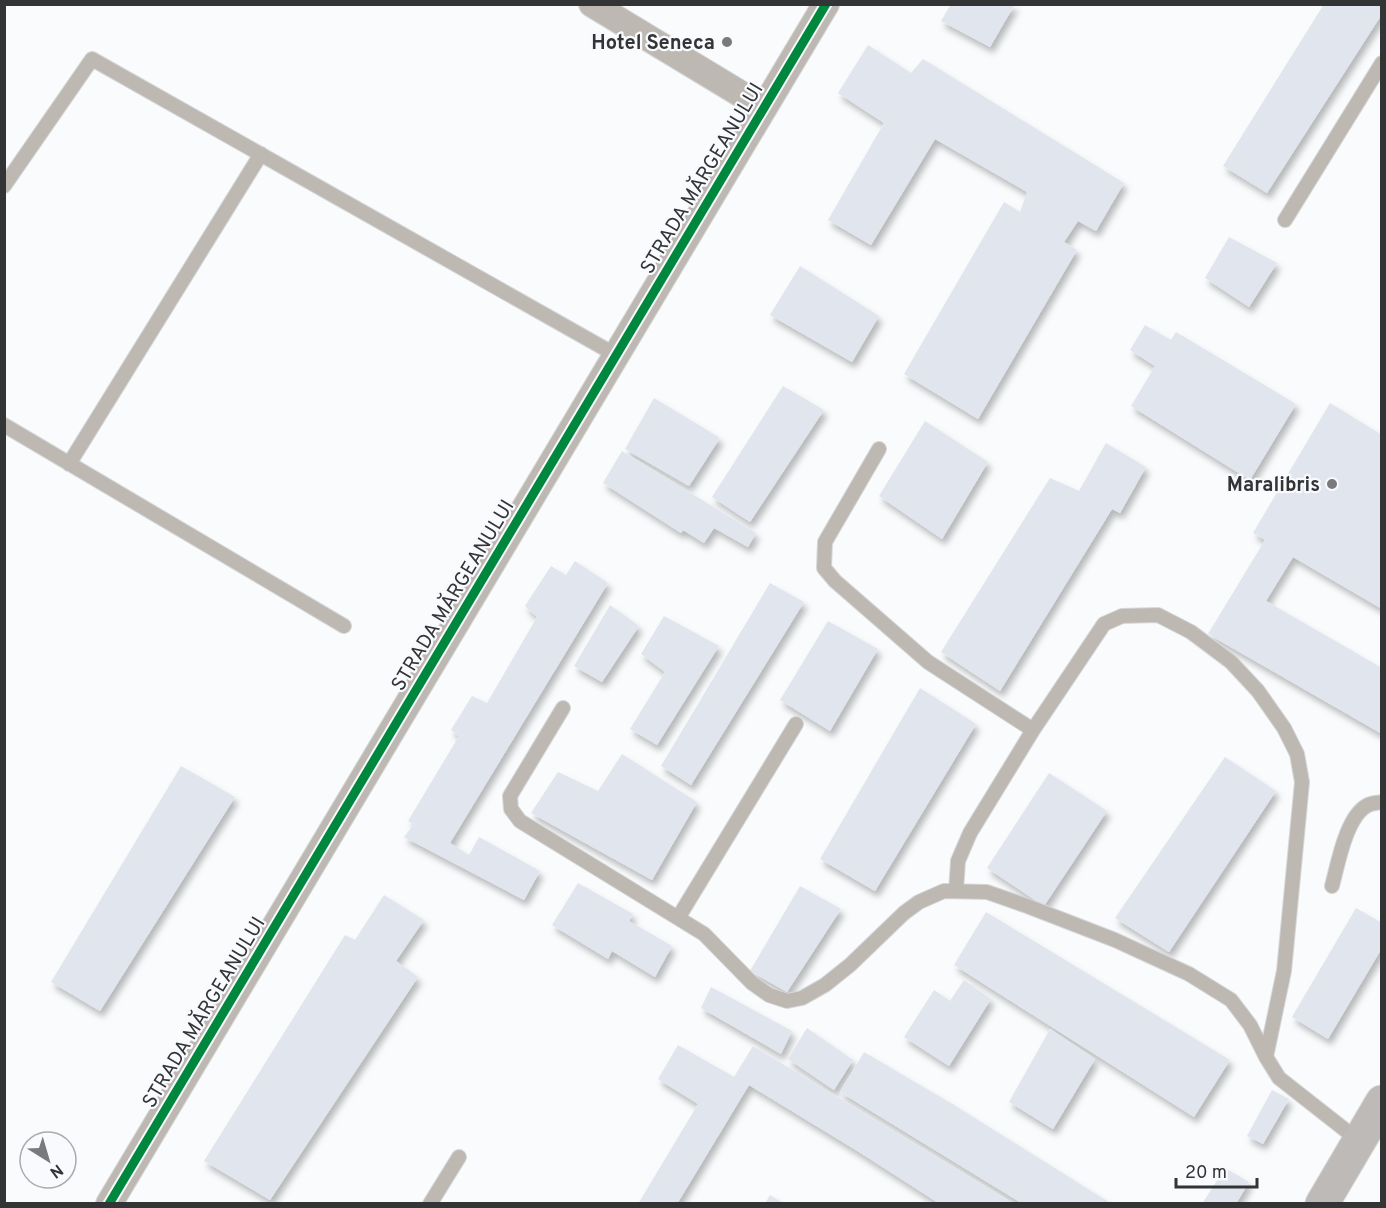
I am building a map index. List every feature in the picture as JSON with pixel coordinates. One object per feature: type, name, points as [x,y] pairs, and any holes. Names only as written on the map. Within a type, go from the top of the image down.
[{"type":"main road","points":[[1322,1203],[1382,1102]]},
{"type":"street","points":[[592,4],[764,108]]},
{"type":"street","name":"STRADA MĂRGEANULUI","points":[[109,1203],[826,4]]},
{"type":"lane","points":[[4,186],[92,59],[616,356]]},
{"type":"lane","points":[[1285,220],[1382,63]]},
{"type":"lane","points":[[69,464],[261,154]]},
{"type":"lane","points":[[4,425],[344,626]]},
{"type":"lane","points":[[879,449],[825,542],[824,568],[834,581],[928,662],[1033,730]]},
{"type":"lane","points":[[956,891],[958,861],[970,833],[1033,730],[1104,624],[1122,615],[1158,615],[1191,632],[1231,662],[1258,691],[1284,728],[1297,754],[1302,782],[1284,971],[1266,1057]]},
{"type":"lane","points":[[563,708],[510,796],[511,809],[520,821],[704,934],[752,983],[769,994],[787,1001],[802,998],[825,985],[919,902],[944,891],[987,892],[1115,940],[1189,974],[1231,1000],[1250,1025],[1279,1078],[1358,1140]]},
{"type":"lane","points":[[678,918],[796,724]]},
{"type":"lane","points":[[1332,886],[1350,825],[1358,813],[1368,805],[1382,802]]},
{"type":"lane","points":[[430,1203],[459,1157]]},
{"type":"building","points":[[951,4],[1015,4],[990,47],[941,21]]},
{"type":"building","points":[[1324,4],[1382,4],[1382,14],[1267,193],[1223,166]]},
{"type":"building","points":[[868,45],[911,73],[923,59],[1124,183],[1096,231],[1078,221],[1064,242],[1077,250],[978,419],[904,374],[1004,202],[1020,212],[1027,192],[935,139],[871,245],[828,220],[884,123],[838,93]]},
{"type":"building","points":[[1229,237],[1277,263],[1249,307],[1205,278]]},
{"type":"building","points":[[800,266],[879,316],[852,362],[770,315]]},
{"type":"building","points":[[1145,325],[1171,340],[1176,332],[1296,404],[1250,480],[1131,406],[1155,366],[1130,350]]},
{"type":"building","points":[[783,386],[824,410],[750,522],[712,497]]},
{"type":"building","points":[[654,398],[720,438],[689,486],[625,449]]},
{"type":"building","points":[[1330,403],[1382,435],[1382,609],[1293,557],[1266,601],[1382,668],[1382,734],[1208,634],[1265,540],[1253,533]]},
{"type":"building","points":[[925,421],[988,462],[942,539],[879,496]]},
{"type":"building","points":[[1106,443],[1146,467],[1120,513],[1112,509],[1000,691],[941,652],[1050,478],[1079,491]]},
{"type":"building","points":[[622,451],[756,533],[748,547],[714,528],[704,543],[683,530],[681,533],[603,483]]},
{"type":"building","points":[[575,561],[608,583],[450,843],[469,855],[479,837],[540,871],[524,900],[404,837],[414,824],[408,821],[459,736],[451,730],[472,696],[487,703],[537,617],[525,606],[551,566],[566,575]]},
{"type":"building","points":[[770,583],[804,602],[691,785],[661,766]]},
{"type":"building","points":[[610,605],[639,626],[602,682],[574,666]]},
{"type":"building","points":[[664,616],[719,646],[657,745],[630,729],[665,672],[641,654]]},
{"type":"building","points":[[828,621],[878,649],[830,731],[780,700]]},
{"type":"building","points":[[920,688],[976,724],[875,891],[820,859]]},
{"type":"building","points":[[622,754],[697,802],[652,880],[531,813],[558,772],[598,791]]},
{"type":"building","points":[[1225,757],[1276,791],[1169,952],[1115,918]]},
{"type":"building","points":[[181,766],[235,797],[100,1011],[51,982]]},
{"type":"building","points":[[1049,773],[1107,811],[1044,906],[987,868]]},
{"type":"building","points":[[578,883],[633,914],[629,921],[672,946],[655,977],[612,951],[608,959],[552,925]]},
{"type":"building","points":[[800,886],[841,909],[787,992],[750,971]]},
{"type":"building","points":[[384,895],[424,920],[396,961],[418,977],[270,1200],[204,1161],[345,935],[355,940]]},
{"type":"building","points":[[1356,908],[1382,923],[1382,948],[1328,1039],[1292,1017]]},
{"type":"building","points":[[986,912],[1230,1060],[1194,1117],[954,965]]},
{"type":"building","points":[[964,980],[991,999],[949,1066],[904,1037],[934,990],[950,1001]]},
{"type":"building","points":[[711,987],[792,1031],[781,1054],[701,1008]]},
{"type":"building","points":[[807,1028],[853,1060],[834,1090],[788,1059]]},
{"type":"building","points":[[1050,1029],[1095,1059],[1053,1129],[1009,1102]]},
{"type":"building","points":[[678,1045],[734,1077],[753,1046],[1014,1204],[940,1204],[749,1085],[677,1204],[638,1204],[698,1104],[658,1079]]},
{"type":"building","points":[[864,1052],[954,1105],[1112,1204],[1023,1204],[840,1092]]},
{"type":"building","points":[[1272,1090],[1289,1099],[1263,1144],[1247,1136]]},
{"type":"building","points":[[1225,1168],[1249,1182],[1236,1204],[1202,1204]]},
{"type":"building","points":[[770,1195],[784,1204],[765,1204]]},
{"type":"cycle path","points":[[109,1204],[826,4]]},
{"type":"place","name":"Hotel Seneca","points":[[727,42]]},
{"type":"place","name":"Maralibris","points":[[1332,484]]}]
